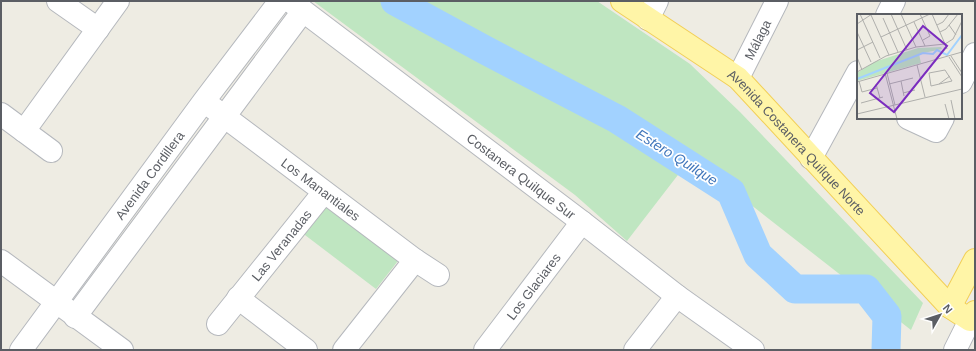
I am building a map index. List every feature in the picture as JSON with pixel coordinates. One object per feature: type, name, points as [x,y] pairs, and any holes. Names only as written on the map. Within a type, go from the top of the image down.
[{"type":"main road","name":"Avenida Costanera Quilque Norte","points":[[622,1],[652,10],[738,78],[950,307],[974,319]]},
{"type":"main road","points":[[950,307],[975,260]]},
{"type":"street","points":[[58,1],[98,29]]},
{"type":"street","points":[[24,131],[118,1]]},
{"type":"street","name":"Avenida Cordillera","points":[[21,350],[204,101],[280,1]]},
{"type":"street","name":"Málaga","points":[[738,78],[777,1]]},
{"type":"street","points":[[887,14],[894,1]]},
{"type":"street","name":"Avenida Cordillera","points":[[75,317],[225,116],[297,6]]},
{"type":"street","name":"Costanera Quilque Sur","points":[[297,6],[677,296],[753,350]]},
{"type":"street","points":[[962,80],[975,54]]},
{"type":"street","points":[[811,158],[855,85]]},
{"type":"street","name":"Los Manantiales","points":[[204,101],[415,260],[438,275]]},
{"type":"street","points":[[1,114],[51,151]]},
{"type":"street","points":[[912,119],[939,125]]},
{"type":"street","name":"Las Veranadas","points":[[218,324],[324,192]]},
{"type":"street","name":"Los Glaciares","points":[[485,350],[582,222]]},
{"type":"street","points":[[344,350],[415,260]]},
{"type":"street","points":[[1,261],[75,317],[122,350]]},
{"type":"street","points":[[635,350],[677,296]]},
{"type":"street","points":[[238,298],[306,350]]},
{"type":"street","points":[[955,350],[974,319]]},
{"type":"green space","points":[[313,1],[597,1],[690,64],[740,112],[923,303],[911,330],[691,158],[627,241],[575,195]]},
{"type":"green space","points":[[326,199],[401,257],[376,289],[301,232]]},
{"type":"waterway","name":"Estero Quilque","points":[[395,1],[617,119],[731,192],[758,255],[795,289],[866,289],[887,316],[886,350]]}]
